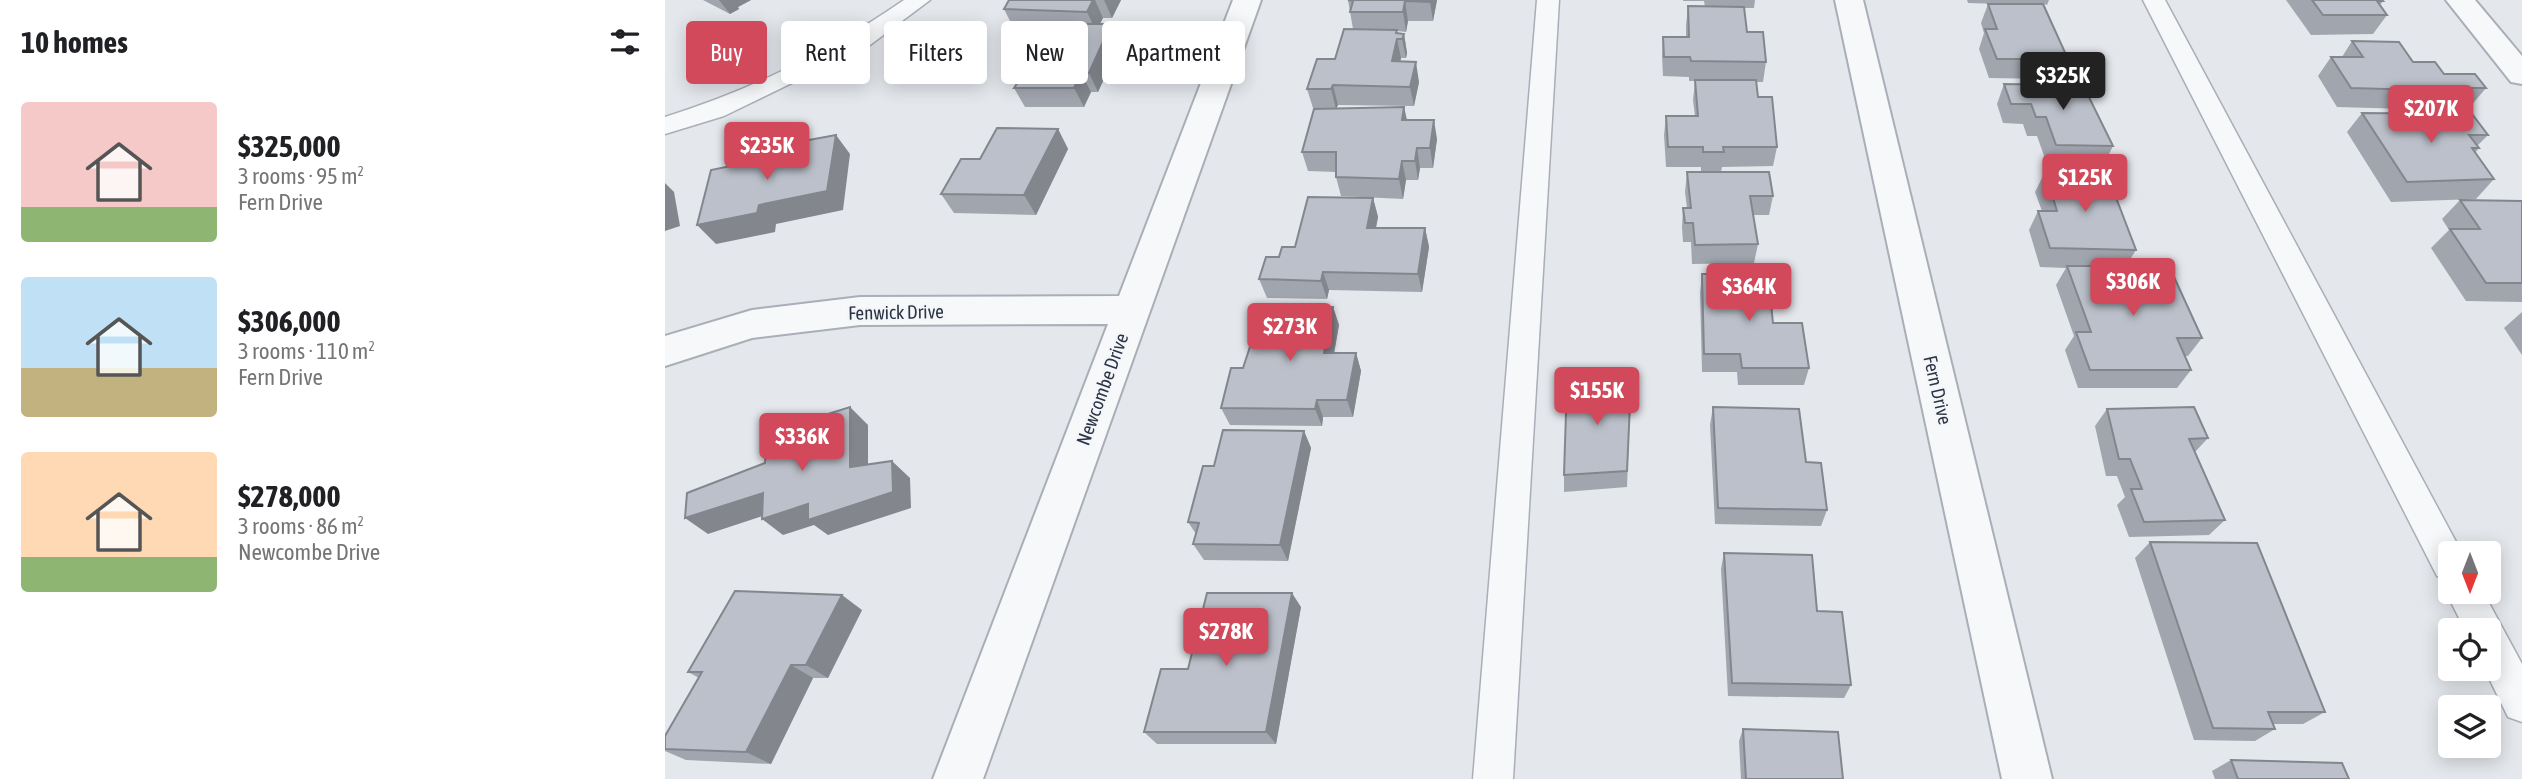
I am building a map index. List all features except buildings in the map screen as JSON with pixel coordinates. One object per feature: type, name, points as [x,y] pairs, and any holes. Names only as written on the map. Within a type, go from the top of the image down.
[{"type":"street","name":"Newcombe Drive","points":[[958,779],[1247,0]]},
{"type":"street","name":"Fern Drive","points":[[1849,0],[2027,779]]},
{"type":"street","points":[[2461,0],[2522,75]]},
{"type":"street","name":"Fenwick Drive","points":[[665,351],[752,324],[860,311],[1131,310]]},
{"type":"lane","points":[[665,126],[715,110],[862,40],[919,0]]},
{"type":"lane","points":[[1493,779],[1548,0]]},
{"type":"lane","points":[[2154,0],[2438,542]]},
{"type":"lane","points":[[2501,662],[2522,703]]}]
